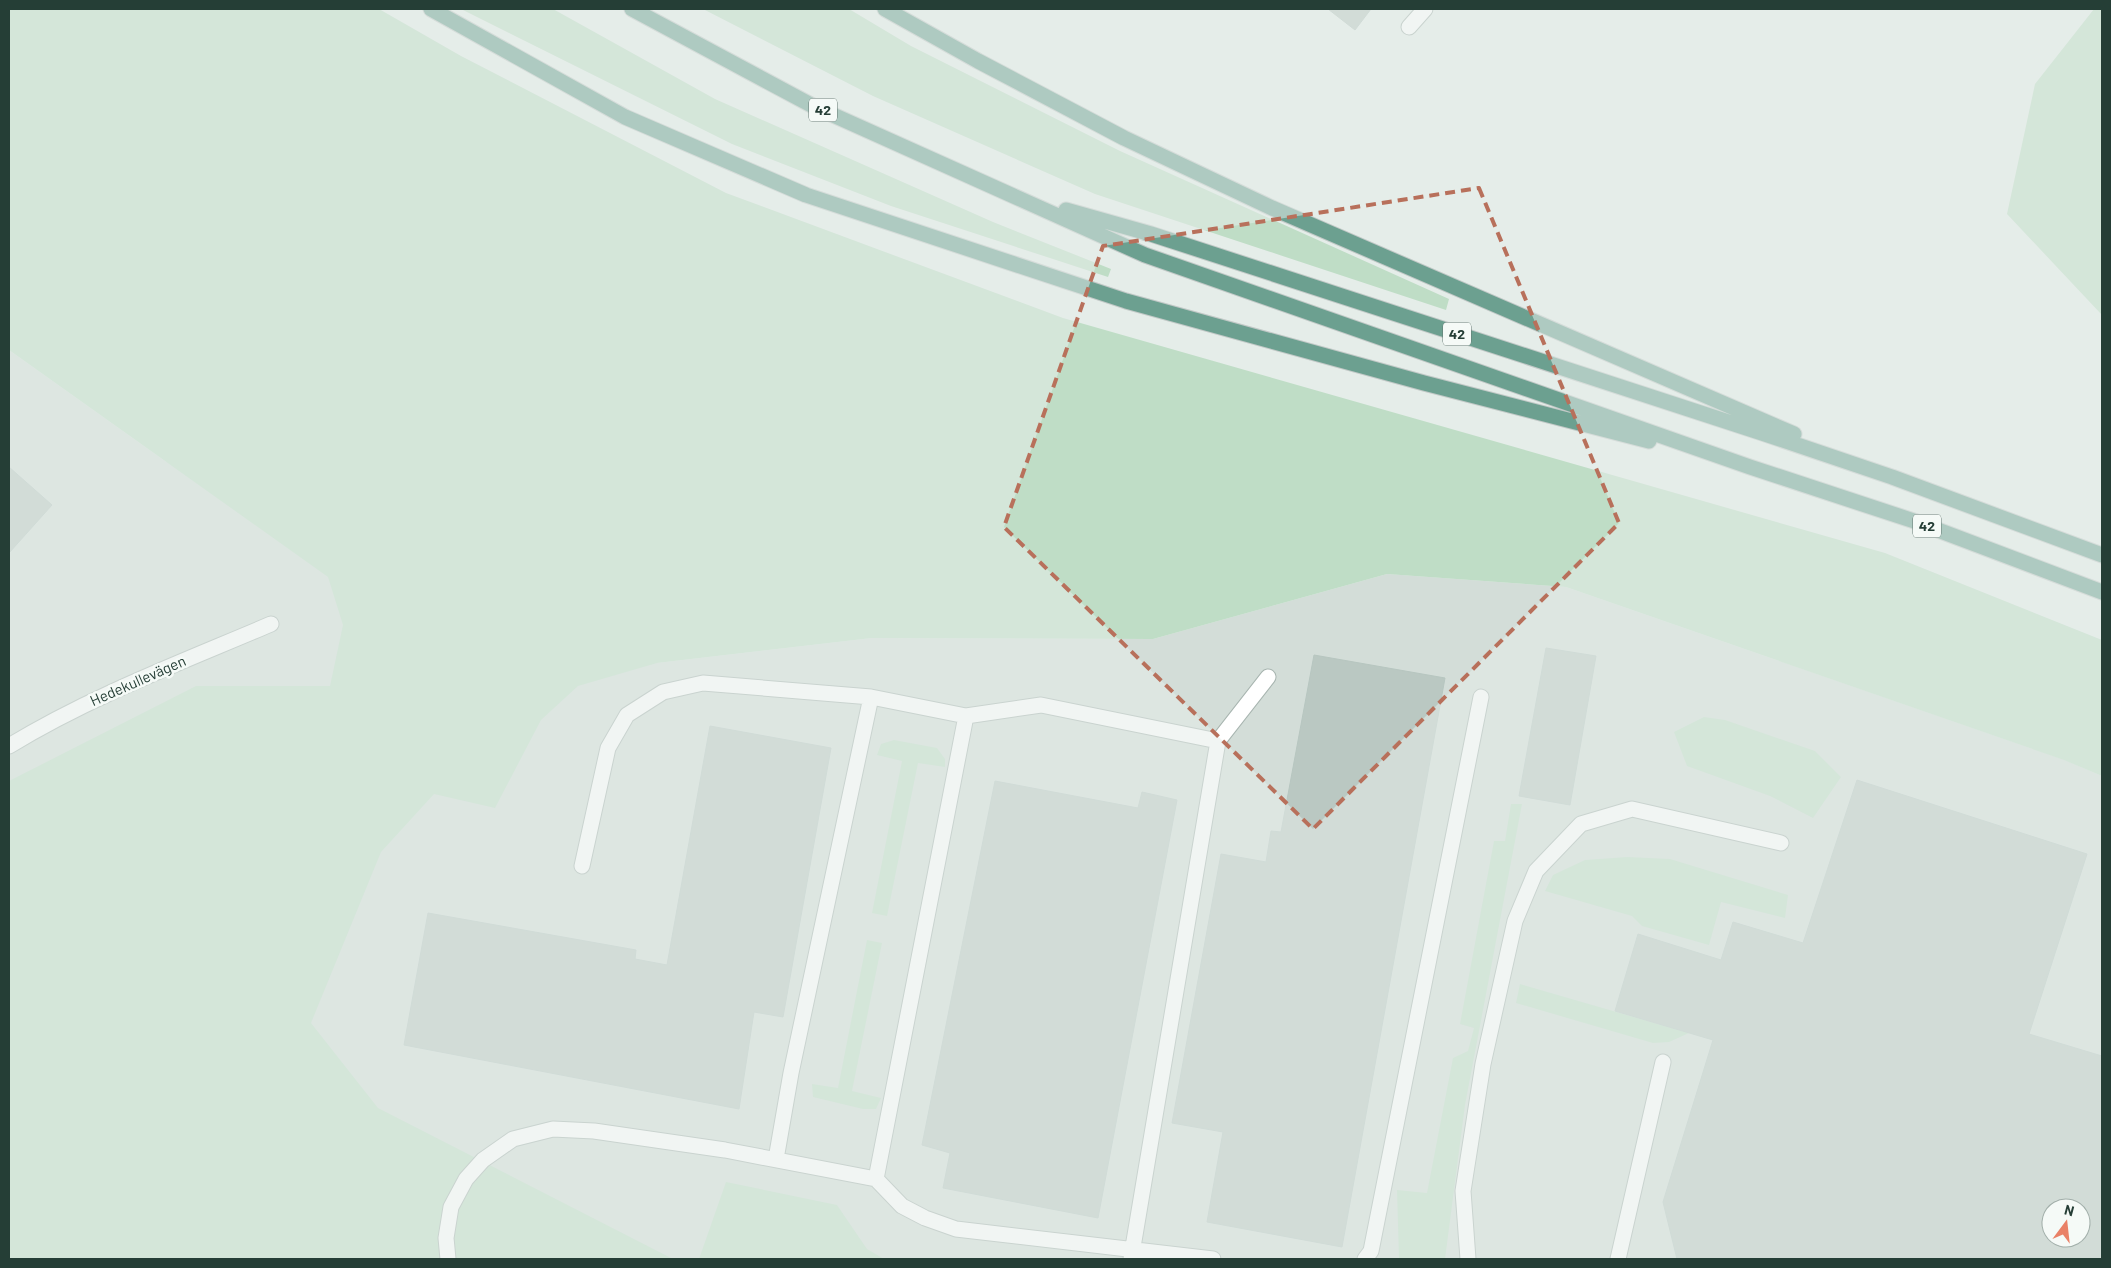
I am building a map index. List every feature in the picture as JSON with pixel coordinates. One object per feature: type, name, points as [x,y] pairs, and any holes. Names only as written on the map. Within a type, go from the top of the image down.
[{"type":"main road","points":[[431,9],[625,117],[806,195],[1126,302],[1424,383],[1750,467]]},
{"type":"main road","name":"42","points":[[632,9],[813,106],[1154,259],[1750,467],[1914,521],[2102,592]]},
{"type":"main road","points":[[885,9],[978,62],[1107,129],[1272,208],[1892,477]]},
{"type":"main road","name":"42","points":[[1021,198],[1151,234],[1892,477],[2102,555]]},
{"type":"street","points":[[1409,27],[1425,9]]},
{"type":"street","name":"Hedekullevägen","points":[[9,746],[44,724],[112,692],[270,624]]},
{"type":"street","points":[[1132,1255],[1218,741],[1268,677]]},
{"type":"street","points":[[582,866],[608,748],[627,715],[663,692],[703,683],[871,697],[966,716],[1041,704],[1218,741]]},
{"type":"street","points":[[776,1159],[791,1073],[871,697]]},
{"type":"street","points":[[1365,1259],[1371,1251],[1481,697]]},
{"type":"street","points":[[876,1179],[966,716]]},
{"type":"street","points":[[1468,1259],[1463,1191],[1483,1064],[1515,921],[1536,871],[1581,824],[1632,809],[1781,843]]},
{"type":"street","points":[[1618,1259],[1663,1062]]},
{"type":"street","points":[[448,1259],[446,1238],[452,1207],[466,1179],[483,1160],[514,1139],[554,1129],[594,1131],[776,1159],[876,1179],[902,1206],[925,1218],[956,1229],[1132,1255],[1213,1259]]},
{"type":"highlighted area","points":[[1479,188],[1619,523],[1313,829],[1004,527],[1103,246]]},
{"type":"shaded area","points":[[9,350],[165,461],[657,663],[872,638],[1153,639],[1387,574],[1566,587],[2065,760],[2102,776],[2102,1259],[9,1259]]},
{"type":"green space","points":[[9,9],[379,9],[461,56],[726,193],[1063,318],[1885,553],[2102,640],[2102,776],[2064,760],[1566,587],[1387,574],[1153,639],[872,638],[657,663],[578,686],[541,720],[495,808],[434,794],[381,852],[311,1023],[378,1108],[673,1259],[9,1259],[9,781],[196,686],[330,686],[343,625],[328,577],[9,350]]},
{"type":"green space","points":[[461,9],[553,9],[715,99],[993,222],[1111,269],[1108,277],[891,206],[732,144]]},
{"type":"green space","points":[[703,9],[849,9],[911,46],[1120,151],[1449,299],[1446,310],[1095,194],[873,96]]},
{"type":"green space","points":[[2094,9],[2102,9],[2102,315],[2007,214],[2035,84]]},
{"type":"green space","points":[[1704,717],[1725,720],[1815,751],[1841,777],[1813,818],[1770,796],[1687,766],[1674,732]]},
{"type":"green space","points":[[894,740],[937,748],[945,759],[945,767],[918,763],[887,916],[872,913],[902,761],[877,755],[881,744]]},
{"type":"green space","points":[[1511,804],[1522,804],[1465,1105],[1445,1259],[1399,1259],[1397,1190],[1427,1193],[1453,1058],[1468,1051],[1474,1028],[1460,1024],[1494,841],[1505,841]]},
{"type":"green space","points":[[1627,857],[1670,859],[1788,895],[1785,918],[1721,902],[1709,945],[1642,926],[1632,916],[1545,891],[1553,875],[1585,860]]},
{"type":"green space","points":[[867,940],[882,943],[852,1091],[881,1098],[876,1109],[863,1109],[813,1097],[812,1084],[838,1088]]},
{"type":"green space","points":[[1520,984],[1689,1033],[1669,1042],[1653,1043],[1516,1003]]},
{"type":"green space","points":[[726,1182],[837,1205],[867,1249],[884,1259],[699,1259]]},
{"type":"building","points":[[1328,9],[1371,9],[1355,30]]},
{"type":"building","points":[[9,467],[52,505],[9,553]]},
{"type":"building","points":[[1546,648],[1596,656],[1570,805],[1519,796]]},
{"type":"building","points":[[1314,655],[1445,678],[1342,1247],[1207,1222],[1223,1132],[1172,1123],[1221,854],[1266,862],[1271,831],[1281,832]]},
{"type":"building","points":[[710,726],[831,748],[783,1017],[754,1012],[739,1109],[404,1045],[428,913],[636,950],[635,959],[667,965]]},
{"type":"building","points":[[1857,780],[2087,854],[2029,1034],[2102,1056],[2102,1259],[1677,1259],[1663,1202],[1713,1040],[1615,1011],[1638,934],[1721,960],[1733,922],[1803,943]]},
{"type":"building","points":[[995,781],[1138,808],[1142,792],[1177,800],[1098,1218],[943,1188],[950,1153],[922,1145]]}]
